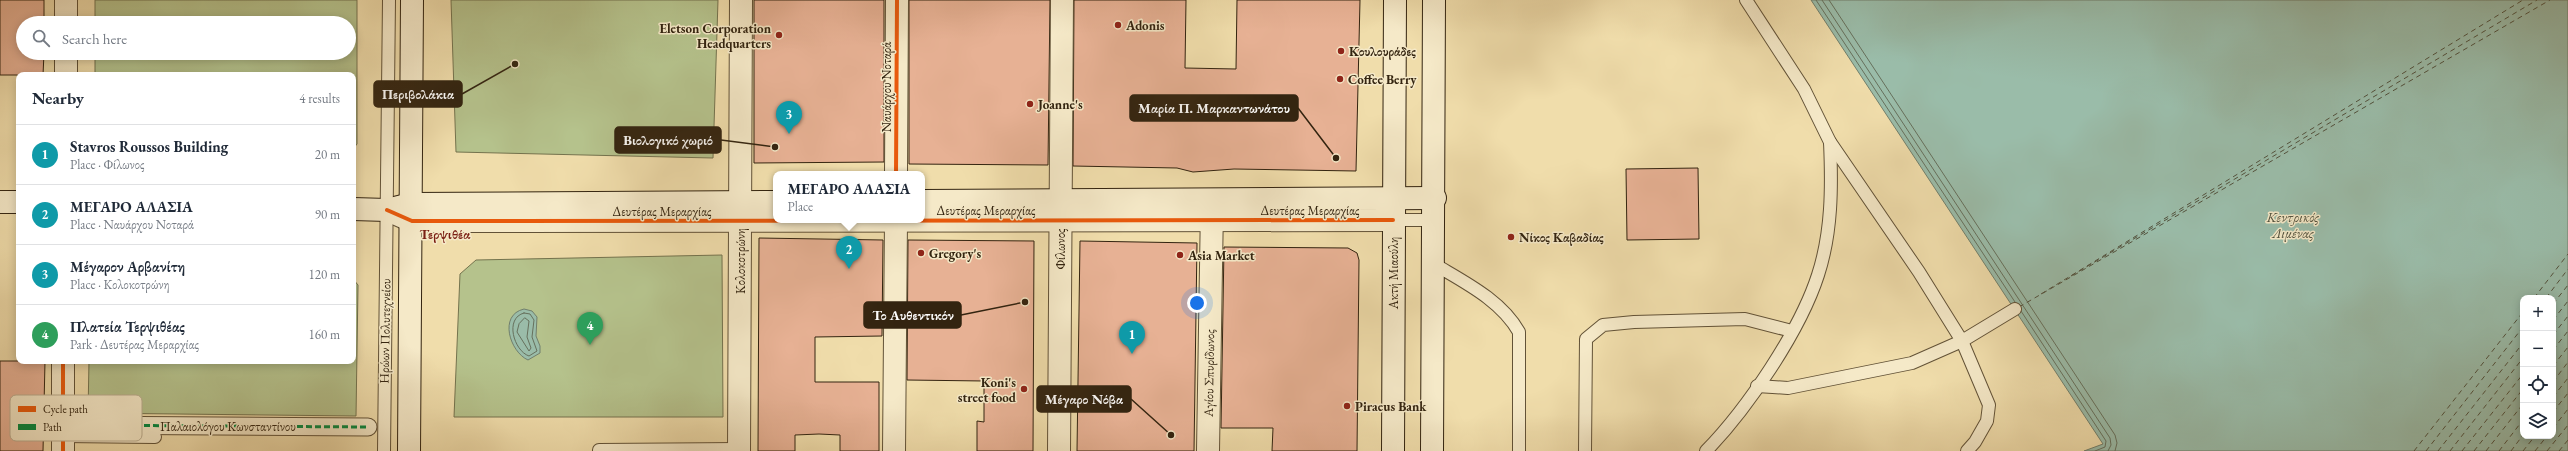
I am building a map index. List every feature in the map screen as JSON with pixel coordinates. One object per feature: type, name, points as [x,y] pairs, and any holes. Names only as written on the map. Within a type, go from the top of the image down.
[{"type":"main road","points":[[66,0],[66,16]]},
{"type":"main road","name":"Ηρώων Πολυτεχνείου","points":[[409,451],[412,0]]},
{"type":"main road","name":"Κολοκοτρώνη","points":[[740,450],[741,0]]},
{"type":"main road","name":"Ναυάρχου Νοταρά","points":[[896,171],[897,0]]},
{"type":"main road","name":"Φίλωνος","points":[[1059,451],[1062,0]]},
{"type":"main road","name":"Ακτή Μιαούλη","points":[[1393,451],[1392,197],[1395,0]]},
{"type":"main road","points":[[1432,451],[1435,198],[1434,0]]},
{"type":"main road","points":[[66,60],[66,72]]},
{"type":"main road","name":"Δευτέρας Μεραρχίας","points":[[925,218],[1212,199],[1435,198]]},
{"type":"main road","name":"Αγίου Σπυρίδωνος","points":[[1208,451],[1212,199]]},
{"type":"main road","name":"Δευτέρας Μεραρχίας","points":[[925,201],[1212,220],[1393,220]]},
{"type":"main road","points":[[0,202],[16,202]]},
{"type":"main road","name":"Δευτέρας Μεραρχίας","points":[[740,211],[773,203]]},
{"type":"main road","name":"Δευτέρας Μεραρχίας","points":[[356,209],[387,210],[411,213],[740,211],[773,213]]},
{"type":"main road","points":[[894,451],[896,223]]},
{"type":"main road","points":[[63,364],[63,395]]},
{"type":"street","name":"Παλαιολόγου Κωνσταντίνου","points":[[142,434],[368,427]]},
{"type":"lane","name":"Ηρώων Πολυτεχνείου","points":[[384,451],[389,0]]},
{"type":"lane","points":[[1746,0],[1804,89],[1830,142],[1919,272],[1962,341],[1989,405],[1987,421],[1975,442],[1967,451]]},
{"type":"lane","points":[[1706,451],[1726,430],[1757,386],[1792,331],[1818,275],[1830,217],[1830,142]]},
{"type":"lane","name":"Δευτέρας Μεραρχίας","points":[[1393,220],[1434,220]]},
{"type":"lane","points":[[1434,264],[1486,296],[1513,321],[1519,332],[1519,451]]},
{"type":"lane","points":[[1757,386],[1788,388],[1912,363],[1962,341],[2015,309]]},
{"type":"lane","points":[[1585,451],[1586,339],[1603,325],[1634,322],[1745,319],[1792,331]]},
{"type":"lane","points":[[142,437],[155,437]]},
{"type":"lane","points":[[599,450],[740,450]]},
{"type":"green space","points":[[95,0],[357,0],[357,144],[356,145],[356,72],[95,72],[95,60],[356,60],[356,16],[95,16]]},
{"type":"green space","points":[[451,0],[718,0],[713,158],[456,152]]},
{"type":"green space","points":[[722,255],[723,417],[454,417],[460,274],[476,260]]},
{"type":"green space","points":[[356,283],[358,285],[356,416],[142,414],[142,395],[88,395],[89,364],[356,364]]},
{"type":"water","name":"Κεντρικός Λιμένας","points":[[1811,0],[2568,0],[2568,451],[2084,451],[2103,444]]},
{"type":"water","points":[[524,309],[532,311],[537,317],[536,336],[540,346],[540,353],[528,360],[516,350],[512,342],[509,326],[511,318],[516,313]]},
{"type":"building","points":[[0,0],[44,0],[44,16],[16,16],[16,60],[44,60],[43,72],[16,72],[16,75],[0,75]]},
{"type":"building","points":[[754,0],[884,0],[884,162],[754,163]]},
{"type":"building","points":[[909,0],[1050,0],[1048,165],[909,164]]},
{"type":"building","points":[[1074,0],[1186,0],[1185,68],[1236,69],[1237,0],[1360,0],[1356,171],[1234,169],[1193,172],[1177,168],[1073,166]]},
{"type":"building","points":[[1698,168],[1699,239],[1627,240],[1626,169]]},
{"type":"building","points":[[759,238],[883,240],[882,336],[815,337],[815,382],[879,382],[879,451],[840,451],[840,435],[819,434],[795,435],[795,451],[758,451]]},
{"type":"building","points":[[908,240],[1034,241],[1033,451],[977,451],[977,421],[984,422],[984,381],[907,380]]},
{"type":"building","points":[[1080,241],[1197,243],[1194,451],[1077,451]]},
{"type":"building","points":[[1224,247],[1348,248],[1357,253],[1359,260],[1357,451],[1272,451],[1273,428],[1221,428]]},
{"type":"building","points":[[0,361],[16,361],[16,364],[45,364],[44,395],[10,395],[10,441],[43,441],[43,451],[0,451]]},
{"type":"ferry route","points":[[2041,294],[2523,0]]},
{"type":"ferry route","points":[[2071,276],[2537,0]]},
{"type":"ferry route","points":[[2019,307],[2550,0]]},
{"type":"ferry route","points":[[2536,295],[2568,254]]},
{"type":"ferry route","points":[[2548,295],[2568,269]]},
{"type":"ferry route","points":[[2556,300],[2568,285]]},
{"type":"ferry route","points":[[2556,316],[2568,301]]},
{"type":"ferry route","points":[[2414,451],[2520,316]]},
{"type":"ferry route","points":[[2556,331],[2568,316]]},
{"type":"ferry route","points":[[2426,451],[2520,331]]},
{"type":"ferry route","points":[[2556,346],[2568,331]]},
{"type":"ferry route","points":[[2438,451],[2520,347]]},
{"type":"ferry route","points":[[2556,362],[2568,347]]},
{"type":"ferry route","points":[[2450,451],[2520,362]]},
{"type":"ferry route","points":[[2556,378],[2568,362]]},
{"type":"ferry route","points":[[2462,451],[2520,378]]},
{"type":"ferry route","points":[[2556,393],[2568,378]]},
{"type":"ferry route","points":[[2474,451],[2520,393]]},
{"type":"ferry route","points":[[2556,408],[2568,393]]},
{"type":"ferry route","points":[[2486,451],[2520,408]]},
{"type":"ferry route","points":[[2556,424],[2568,409]]},
{"type":"ferry route","points":[[2499,451],[2520,424]]},
{"type":"ferry route","points":[[2547,451],[2568,425]]},
{"type":"ferry route","points":[[2511,451],[2520,439]]},
{"type":"ferry route","points":[[2523,451],[2533,439]]},
{"type":"ferry route","points":[[2535,451],[2545,439]]},
{"type":"ferry route","points":[[2559,451],[2568,440]]},
{"type":"marked path","points":[[142,426],[368,427]]},
{"type":"cycle path","points":[[896,171],[897,0]]},
{"type":"cycle path","points":[[387,210],[412,221],[773,221]]},
{"type":"cycle path","points":[[925,220],[1393,220]]},
{"type":"cycle path","points":[[63,364],[63,395]]},
{"type":"cycle path","points":[[63,441],[63,451]]},
{"type":"place","name":"Adonis","points":[[1118,25]]},
{"type":"place","name":"Eletson Corporation Headquarters","points":[[779,35]]},
{"type":"place","name":"Κουλουράδες","points":[[1341,51]]},
{"type":"place","name":"Περιβολάκια","points":[[515,64]]},
{"type":"place","name":"Coffee Berry","points":[[1340,79]]},
{"type":"place","name":"Joanne's","points":[[1030,104]]},
{"type":"place","name":"Μέγαρον Αρβανίτη","points":[[789,134]]},
{"type":"place","name":"Βιολογικό χωριό","points":[[775,147]]},
{"type":"place","name":"Μαρία Π. Μαρκαντωνάτου","points":[[1336,158]]},
{"type":"place","name":"Νίκος Καβαδίας","points":[[1511,237]]},
{"type":"place","name":"Gregory's","points":[[921,253]]},
{"type":"place","name":"Asia Market","points":[[1180,255]]},
{"type":"place","name":"ΜΕΓΑΡΟ ΑΛΑΣΙΑ","points":[[849,269]]},
{"type":"place","name":"Το Αυθεντικόν","points":[[1025,302]]},
{"type":"place","name":"Πλατεία Τερψιθέας","points":[[590,345]]},
{"type":"place","name":"Stavros Roussos Building","points":[[1132,354]]},
{"type":"place","name":"Koni's street food","points":[[1024,389]]},
{"type":"place","name":"Piraeus Bank","points":[[1347,406]]},
{"type":"place","name":"Μέγαρο Νόβα","points":[[1171,435]]},
{"type":"district","name":"Τερψιθέα","points":[[445,234]]}]
